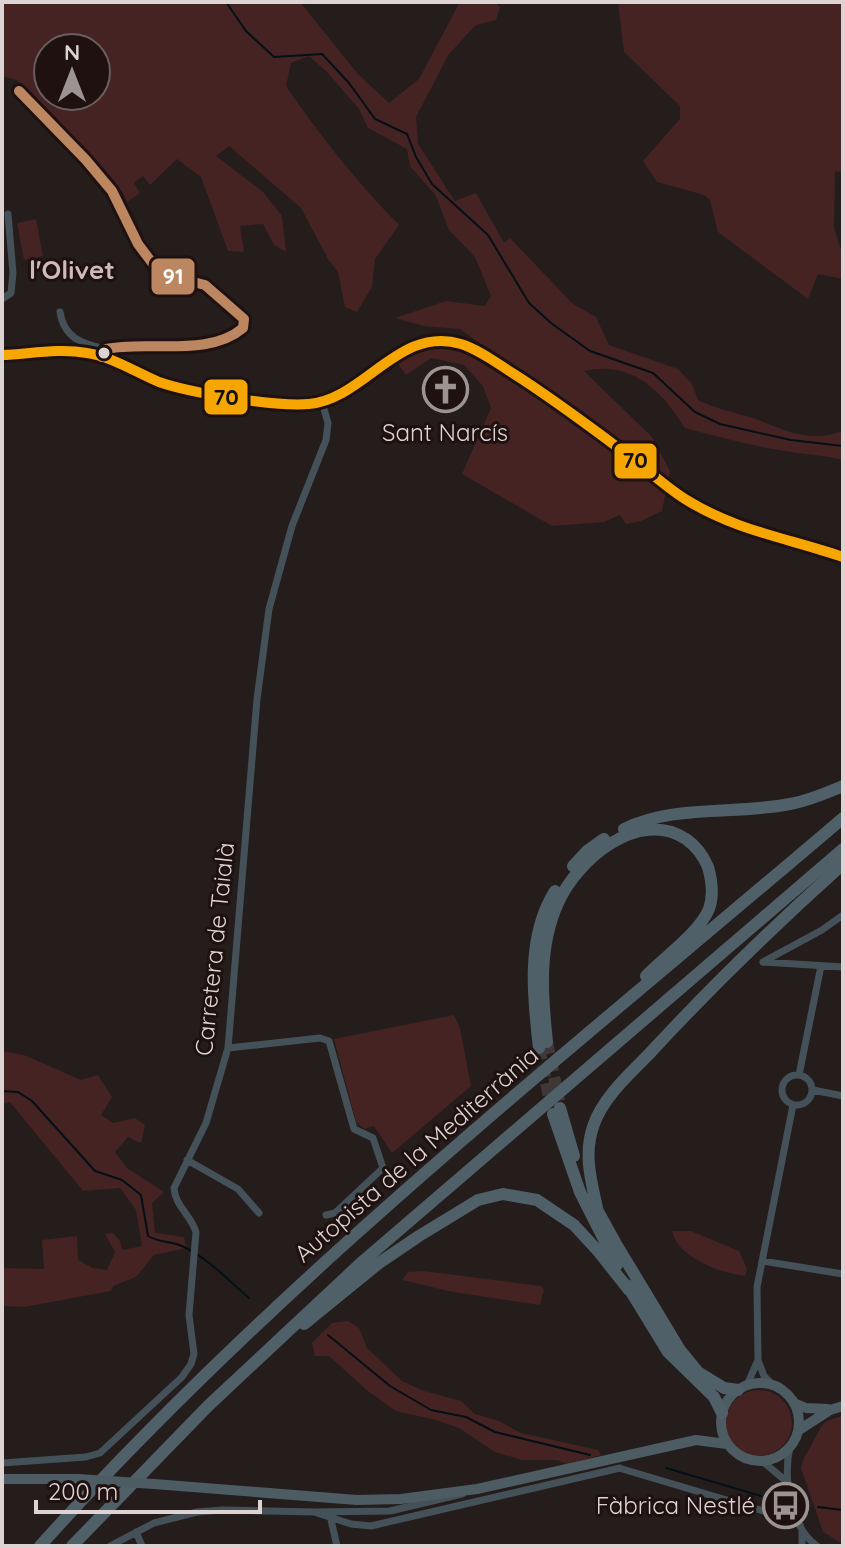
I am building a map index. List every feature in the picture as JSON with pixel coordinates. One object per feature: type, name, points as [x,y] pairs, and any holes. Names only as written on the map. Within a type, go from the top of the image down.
[{"type":"highway","points":[[587,1034],[695,930],[709,908],[713,887],[704,858],[697,847],[669,831],[646,830],[621,838],[582,867],[563,892],[544,954],[541,988],[543,1045],[534,970],[540,930],[551,898],[587,851],[617,832],[654,818],[791,804],[843,786]]},
{"type":"highway","name":"Autopista de la Mediterrània","points":[[40,1546],[134,1446],[278,1306],[587,1034],[843,818]]},
{"type":"highway","name":"Autopista de la Mediterrània","points":[[72,1546],[158,1456],[424,1205],[843,849]]},
{"type":"highway","points":[[597,1208],[588,1170],[588,1149],[592,1128],[608,1099],[671,1030],[796,906],[843,864]]},
{"type":"highway","points":[[721,1416],[714,1397],[668,1352],[629,1290],[580,1192],[557,1111],[582,1179],[680,1350],[708,1379],[724,1388],[743,1387]]},
{"type":"highway","points":[[278,1341],[318,1315],[379,1263],[464,1207],[491,1195],[518,1195],[547,1205],[574,1225],[629,1290]]},
{"type":"main road","points":[[2,1479],[78,1479],[357,1500],[415,1498],[477,1489],[696,1440],[712,1430],[728,1400],[743,1387],[762,1383],[784,1391],[794,1403],[799,1416],[799,1430],[790,1447],[777,1457],[762,1461],[742,1457],[727,1444],[721,1430],[721,1416]]},
{"type":"main road","points":[[794,1403],[806,1408],[830,1410]]},
{"type":"main road","points":[[799,1430],[830,1410],[843,1406]]},
{"type":"main road","points":[[696,1440],[727,1444]]},
{"type":"street","points":[[2,355],[104,353],[132,345],[192,345],[232,337],[245,324],[241,315],[205,285],[174,277],[156,268],[138,244],[112,191],[19,91]]},
{"type":"street","points":[[2,299],[11,293],[13,273],[8,214]]},
{"type":"street","points":[[60,312],[71,336],[118,363],[163,383],[288,404],[322,402],[345,392],[385,362],[413,347],[431,342],[461,344],[506,369],[569,411],[672,490],[704,510],[761,534],[843,557]]},
{"type":"street","points":[[115,349],[119,354],[118,363]]},
{"type":"street","name":"Carretera de Taialà","points":[[2,1463],[86,1457],[100,1453],[188,1370],[194,1354],[189,1315],[196,1232],[173,1191],[206,1123],[228,1048],[257,699],[269,609],[292,526],[326,440],[328,423],[322,402]]},
{"type":"street","points":[[843,915],[828,927],[763,962],[843,967]]},
{"type":"street","points":[[799,1075],[821,966]]},
{"type":"street","points":[[228,1048],[320,1038],[329,1041],[354,1129],[373,1138],[383,1168],[335,1213],[326,1215]]},
{"type":"street","points":[[799,1075],[807,1078],[813,1090],[806,1102],[793,1105],[784,1099],[782,1090],[789,1077],[799,1075]]},
{"type":"street","points":[[813,1090],[843,1096]]},
{"type":"street","points":[[773,1385],[764,1376],[758,1360],[756,1321],[762,1261],[793,1105]]},
{"type":"street","points":[[187,1160],[238,1189],[259,1213]]},
{"type":"street","points":[[762,1261],[843,1274]]},
{"type":"street","points":[[743,1387],[758,1360]]},
{"type":"street","points":[[790,1447],[786,1481],[801,1528],[802,1546]]},
{"type":"street","points":[[601,1461],[774,1514],[801,1528],[817,1546]]},
{"type":"street","points":[[762,1461],[786,1481]]},
{"type":"street","points":[[110,1546],[166,1519],[197,1512],[315,1512],[371,1526],[620,1468]]},
{"type":"street","points":[[331,1515],[398,1510],[449,1499],[477,1489]]},
{"type":"street","points":[[331,1515],[337,1546]]},
{"type":"street","points":[[136,1532],[142,1546]]},
{"type":"shaded area","points":[[2,2],[300,2],[358,74],[389,103],[419,79],[460,2],[495,2],[500,7],[496,20],[476,25],[449,54],[416,117],[418,144],[455,201],[476,193],[504,243],[510,238],[573,304],[596,317],[609,345],[678,369],[692,384],[698,400],[710,405],[793,433],[816,436],[843,431],[843,460],[755,446],[685,428],[666,402],[644,381],[617,370],[584,371],[652,437],[670,471],[662,511],[626,524],[620,515],[604,522],[552,526],[462,474],[491,408],[483,386],[464,365],[431,358],[406,375],[394,358],[418,343],[475,340],[460,329],[424,326],[395,318],[446,301],[485,306],[491,296],[475,257],[449,230],[436,196],[410,166],[407,149],[368,128],[359,109],[309,56],[291,63],[286,86],[340,158],[399,225],[375,259],[372,287],[357,312],[345,307],[338,272],[301,208],[229,146],[216,156],[263,192],[282,216],[286,252],[274,245],[263,224],[240,226],[244,252],[228,251],[201,177],[177,159],[150,185],[143,176],[134,183],[140,193],[127,202],[123,193],[47,112],[112,112],[112,32],[32,32],[32,96],[17,80],[2,76]]},
{"type":"shaded area","points":[[618,2],[843,2],[843,171],[835,172],[834,228],[843,256],[843,279],[818,274],[808,299],[718,232],[710,200],[704,195],[657,182],[643,161],[680,119],[680,106],[624,52]]},
{"type":"shaded area","points":[[36,219],[43,256],[24,260],[17,223]]},
{"type":"shaded area","points":[[454,1015],[460,1028],[471,1086],[392,1153],[374,1126],[364,1129],[356,1122],[334,1039]]},
{"type":"shaded area","points":[[2,1051],[24,1055],[81,1080],[98,1075],[112,1097],[101,1115],[113,1123],[135,1118],[145,1125],[141,1143],[128,1137],[115,1152],[127,1168],[164,1192],[152,1203],[155,1233],[184,1237],[186,1248],[154,1255],[136,1277],[113,1286],[111,1291],[24,1307],[2,1306],[2,1268],[44,1269],[42,1240],[77,1236],[78,1260],[93,1268],[107,1270],[115,1252],[105,1234],[113,1233],[120,1241],[122,1250],[142,1246],[136,1210],[120,1188],[83,1191],[10,1102],[2,1104]]},
{"type":"shaded area","points":[[672,1231],[691,1231],[739,1251],[747,1269],[745,1276],[712,1268],[691,1256],[682,1249]]},
{"type":"shaded area","points":[[424,1271],[541,1286],[544,1290],[540,1305],[453,1292],[402,1280],[408,1272]]},
{"type":"shaded area","points":[[348,1321],[359,1328],[367,1348],[402,1381],[424,1391],[461,1401],[475,1414],[499,1421],[521,1433],[598,1450],[601,1455],[567,1464],[557,1460],[522,1460],[495,1452],[459,1428],[396,1411],[369,1392],[329,1356],[315,1356],[312,1343],[332,1323]]},
{"type":"shaded area","points":[[752,1390],[766,1390],[778,1395],[787,1404],[792,1423],[790,1436],[783,1447],[766,1456],[752,1456],[740,1451],[731,1442],[726,1430],[726,1416],[731,1404],[740,1395]]},
{"type":"shaded area","points":[[843,1416],[843,1544],[823,1532],[801,1468],[822,1425]]},
{"type":"waterway","points":[[226,2],[246,31],[274,57],[322,54],[349,83],[375,119],[407,134],[432,184],[488,235],[529,303],[551,323],[590,351],[653,373],[695,412],[720,424],[791,440],[843,446]]},
{"type":"waterway","points":[[2,1091],[18,1092],[32,1101],[95,1171],[122,1180],[141,1195],[148,1236],[193,1252],[249,1298]]},
{"type":"waterway","points":[[328,1335],[390,1386],[431,1410],[466,1417],[495,1432],[590,1455]]},
{"type":"waterway","points":[[666,1468],[761,1496]]},
{"type":"waterway","points":[[818,1507],[843,1510]]},
{"type":"tunnel","points":[[547,1042],[559,1101]]},
{"type":"tunnel","points":[[539,1048],[551,1107]]},
{"type":"transit line","name":"91","points":[[19,91],[112,191],[138,244],[156,268],[174,277],[205,285],[244,319],[243,328],[213,343],[106,349],[102,357]]},
{"type":"transit line","name":"70","points":[[2,355],[55,351],[87,353],[115,361],[173,386],[234,398],[309,404],[348,390],[400,353],[419,345],[439,341],[461,344],[489,358],[544,394],[671,490],[704,510],[743,526],[843,557]]},
{"type":"place","name":"Sant Narcís","points":[[445,390]]},
{"type":"place","name":"Fàbrica Nestlé","points":[[786,1505]]},
{"type":"district","name":"l'Olivet","points":[[72,269]]}]
